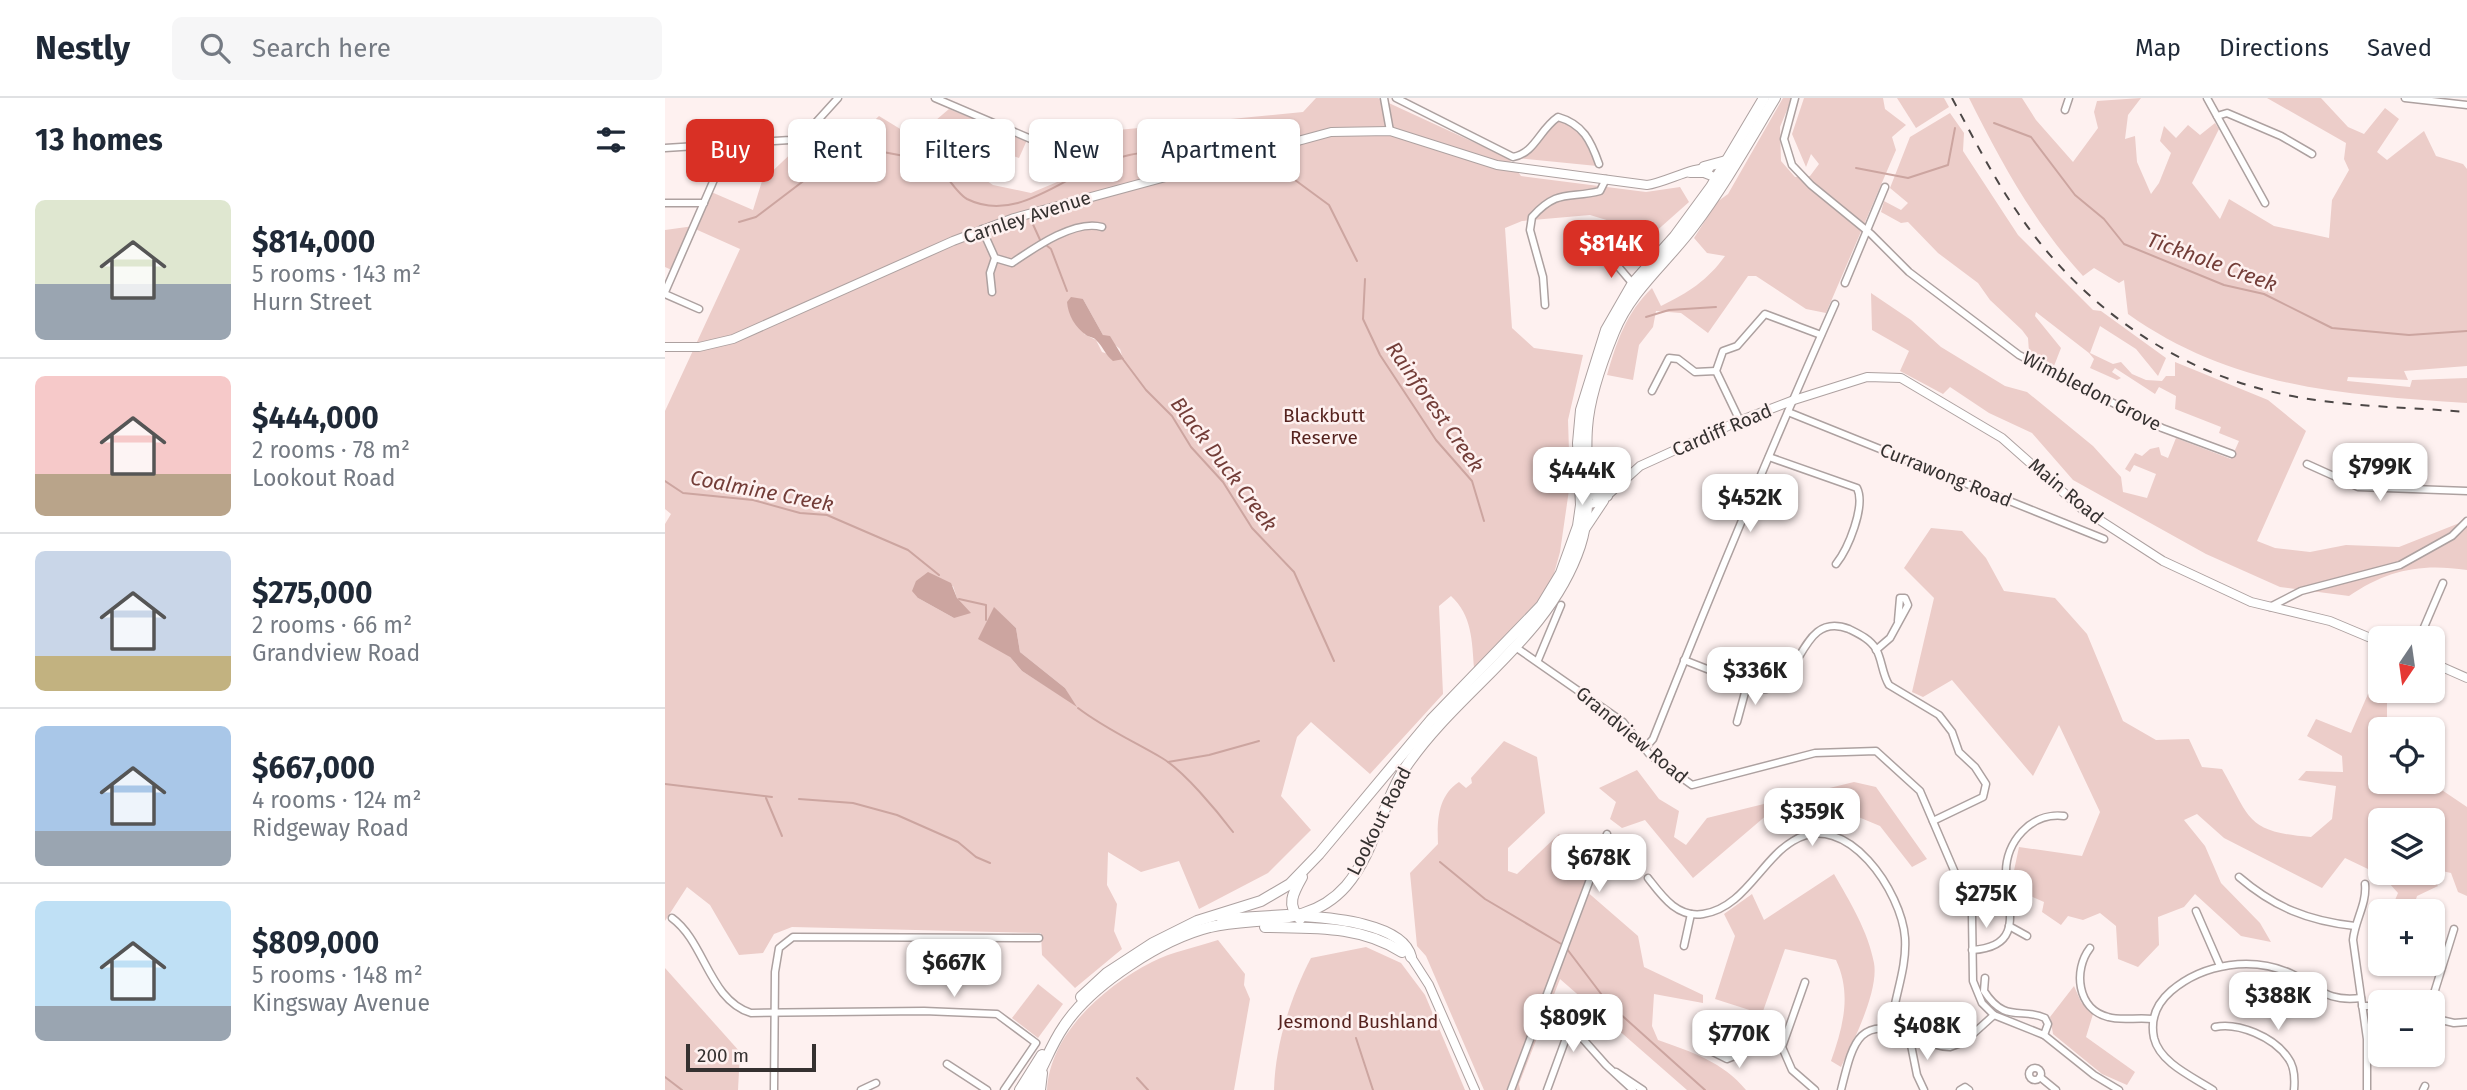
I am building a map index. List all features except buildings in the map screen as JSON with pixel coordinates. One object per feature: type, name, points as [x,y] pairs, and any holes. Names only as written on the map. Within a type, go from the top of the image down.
[{"type":"highway","points":[[1722,177],[1726,161],[1765,98]]},
{"type":"highway","points":[[1585,505],[1578,443],[1581,410],[1605,330],[1636,286],[1722,177],[1775,98]]},
{"type":"highway","points":[[1704,167],[1726,161]]},
{"type":"highway","points":[[1585,505],[1589,490],[1587,425],[1594,391],[1614,332],[1636,286]]},
{"type":"highway","points":[[1589,490],[1598,497],[1607,496]]},
{"type":"highway","name":"Lookout Road","points":[[1187,930],[1270,922],[1297,916],[1318,908],[1342,890],[1360,866],[1389,795],[1412,757],[1555,600],[1568,576],[1584,531],[1585,505]]},
{"type":"highway","name":"Lookout Road","points":[[1023,1090],[1065,1024],[1087,999],[1187,930],[1274,894],[1297,877],[1431,720],[1539,608],[1556,583],[1574,541],[1585,505]]},
{"type":"highway","points":[[1319,854],[1291,898],[1292,909],[1297,916],[1305,922],[1366,931],[1390,942],[1411,957]]},
{"type":"highway","points":[[1342,890],[1332,909],[1336,916],[1385,933],[1410,953],[1411,957]]},
{"type":"highway","points":[[1291,898],[1294,906],[1299,909],[1318,908]]},
{"type":"highway","points":[[1187,930],[1235,916],[1297,916],[1345,920]]},
{"type":"highway","points":[[1230,924],[1234,927],[1354,932],[1380,939],[1411,957]]},
{"type":"highway","points":[[1038,1068],[1040,1090]]},
{"type":"main road","name":"Carnley Avenue","points":[[665,347],[699,347],[733,339],[982,229],[1047,208],[1346,130],[1389,131],[1497,165],[1647,185],[1704,167]]},
{"type":"main road","points":[[1704,167],[1722,177]]},
{"type":"main road","name":"Carnley Avenue","points":[[1689,173],[1722,177]]},
{"type":"main road","name":"Main Road","points":[[1794,400],[1867,377],[1885,376],[1913,383],[2002,438],[2081,508],[2163,561],[2209,585],[2270,607],[2330,621],[2368,637]]},
{"type":"main road","name":"Cardiff Road","points":[[1585,505],[1597,504],[1640,466],[1794,400]]},
{"type":"main road","points":[[1584,531],[1607,496]]},
{"type":"main road","points":[[2445,668],[2467,678]]},
{"type":"main road","points":[[1411,957],[1429,985],[1475,1090]]},
{"type":"street","points":[[774,139],[799,137],[838,98]]},
{"type":"street","points":[[935,98],[1029,138]]},
{"type":"street","points":[[1384,98],[1389,131]]},
{"type":"street","points":[[1396,98],[1513,157],[1522,155],[1532,147],[1544,127],[1558,117],[1570,120],[1580,127],[1599,164]]},
{"type":"street","name":"Wimbledon Grove","points":[[1795,98],[1784,139],[1792,165],[1923,285],[2027,360],[2162,428],[2232,454]]},
{"type":"street","points":[[2065,110],[2069,98]]},
{"type":"street","points":[[2207,98],[2265,203]]},
{"type":"street","points":[[2406,98],[2467,105]]},
{"type":"street","points":[[2217,116],[2227,113],[2281,135],[2312,154]]},
{"type":"street","points":[[665,148],[686,147]]},
{"type":"street","points":[[1545,305],[1543,277],[1530,230],[1532,217],[1557,198],[1574,192],[1600,191],[1606,179]]},
{"type":"street","points":[[698,309],[665,293],[713,182]]},
{"type":"street","points":[[1845,283],[1885,187]]},
{"type":"street","points":[[665,203],[704,203]]},
{"type":"street","points":[[995,258],[1012,262],[1042,243],[1094,225],[1102,228]]},
{"type":"street","points":[[982,229],[995,258],[989,273],[992,292]]},
{"type":"street","points":[[1605,251],[1636,286]]},
{"type":"street","points":[[1645,748],[1653,739],[1835,304]]},
{"type":"street","points":[[1740,421],[1716,371],[1723,351],[1737,346],[1765,314],[1821,335]]},
{"type":"street","points":[[1652,391],[1669,358],[1678,359],[1695,372],[1716,371]]},
{"type":"street","points":[[1782,404],[1788,412]]},
{"type":"street","name":"Currawong Road","points":[[1788,412],[2104,539]]},
{"type":"street","points":[[1769,457],[1857,488],[1860,497],[1850,541],[1836,564]]},
{"type":"street","points":[[2307,464],[2358,488],[2467,491]]},
{"type":"street","points":[[2270,607],[2301,591],[2400,565],[2452,536],[2467,521]]},
{"type":"street","points":[[2425,626],[2443,583]]},
{"type":"street","points":[[1538,660],[1561,605]]},
{"type":"street","points":[[1876,650],[1890,638],[1898,621]]},
{"type":"street","points":[[1684,660],[1764,690],[1780,684],[1811,637],[1822,628],[1847,629],[1867,639],[1876,650],[1889,685],[1940,715],[1952,732],[1959,752],[1975,767],[1986,784],[1983,797],[1933,821]]},
{"type":"street","points":[[1502,646],[1515,646]]},
{"type":"street","name":"Grandview Road","points":[[1515,646],[1627,726],[1645,748],[1694,786],[1815,753],[1874,749],[1918,789],[1933,821],[1970,908],[1976,993],[1994,1015]]},
{"type":"street","points":[[1737,722],[1747,685]]},
{"type":"street","points":[[1972,950],[1995,943],[2009,926],[2012,910],[2006,875],[2013,845],[2030,823],[2046,816],[2064,816]]},
{"type":"street","points":[[1511,1090],[1607,834]]},
{"type":"street","points":[[1648,878],[1673,906],[1691,914],[1711,912],[1738,895],[1794,840],[1809,835],[1825,835],[1854,846],[1873,863],[1904,929],[1904,969],[1891,1027]]},
{"type":"street","points":[[2239,877],[2265,898],[2295,914],[2354,926]]},
{"type":"street","points":[[2365,884],[2365,900],[2354,926],[2353,953],[2367,1038],[2367,1090]]},
{"type":"street","points":[[2196,911],[2220,966]]},
{"type":"street","points":[[1684,946],[1691,914]]},
{"type":"street","points":[[672,918],[691,938],[730,1003],[751,1013],[924,1011],[1004,1016],[1037,1043],[1004,1090]]},
{"type":"street","points":[[2009,926],[2027,936]]},
{"type":"street","points":[[2435,990],[2454,929]]},
{"type":"street","points":[[774,1090],[775,972],[779,948],[793,937],[1039,938]]},
{"type":"street","points":[[2090,948],[2082,961],[2080,979],[2087,1002],[2109,1018],[2152,1019]]},
{"type":"street","points":[[2213,1090],[2163,1056],[2156,1047],[2152,1019],[2160,1003],[2176,986],[2220,966],[2267,967],[2293,975],[2326,996],[2368,1003]]},
{"type":"street","points":[[1985,978],[1984,990],[2002,1009],[2018,1015],[2043,1017],[2048,1024],[2044,1035]]},
{"type":"street","points":[[1805,982],[1782,1047],[1792,1070],[1815,1090]]},
{"type":"street","points":[[1841,1090],[1850,1057],[1863,1034],[1875,1027],[1891,1027],[1949,1047],[1964,1042],[1994,1015],[2044,1035],[2094,1075],[2119,1090]]},
{"type":"street","points":[[2445,1021],[2467,1021]]},
{"type":"street","points":[[2215,1027],[2233,1024],[2279,1049],[2293,1067],[2294,1090]]},
{"type":"street","points":[[1547,1090],[1569,1030],[1574,1029],[1605,1065],[1633,1090]]},
{"type":"street","points":[[1909,1035],[1917,1075],[1924,1090]]},
{"type":"street","points":[[1707,1049],[1727,1059],[1752,1049],[1782,1047]]},
{"type":"street","points":[[1026,1060],[1038,1068]]},
{"type":"street","points":[[947,1064],[987,1090]]},
{"type":"street","points":[[1605,1065],[1643,1090]]},
{"type":"street","points":[[2040,1077],[2056,1090]]},
{"type":"street","points":[[862,1090],[876,1083]]},
{"type":"street","points":[[1960,1090],[1965,1087],[1969,1090]]},
{"type":"green space","name":"Blackbutt Reserve","points":[[1316,98],[1378,98],[1508,158],[1521,176],[1646,192],[1680,187],[1689,202],[1653,234],[1590,215],[1522,221],[1505,228],[1512,328],[1534,348],[1583,355],[1568,420],[1570,483],[1560,552],[1550,588],[1474,668],[1470,629],[1463,611],[1451,596],[1439,606],[1443,694],[1370,774],[1311,722],[1297,737],[1281,796],[1311,830],[1268,873],[1199,909],[1179,861],[1141,872],[1108,852],[1107,885],[1117,904],[1114,931],[1122,949],[1075,988],[1042,955],[1041,933],[792,927],[774,934],[763,953],[739,955],[710,905],[687,887],[665,921],[665,524],[671,514],[665,509],[665,411],[740,249],[693,228],[674,271],[665,267],[665,230],[694,226],[709,191],[753,210],[762,182],[774,182],[774,170],[788,156],[788,182],[886,182],[886,120],[900,129],[900,182],[988,182],[1031,193],[1057,182],[1123,182],[1123,130],[1137,128],[1137,182],[1300,182],[1300,119],[1231,119],[1303,112]],"holes":[[[1083,299],[1103,335],[1120,349],[1123,359],[1102,352],[1096,340],[1084,334]],[[953,586],[957,598],[954,618],[918,598]],[[994,608],[1016,628],[1020,652],[1065,688],[1074,704],[1022,671],[1010,657]]]},
{"type":"green space","points":[[1783,98],[1792,98],[1780,127],[1781,161],[1795,177],[1810,176],[1819,164],[1811,154],[1806,167],[1792,134],[1804,98],[1883,98],[1885,109],[1906,125],[1892,137],[1896,150],[1826,313],[1806,309],[1756,276],[1748,276],[1708,333],[1681,313],[1656,311],[1653,327],[1639,345],[1633,380],[1607,375],[1623,328],[1635,307],[1652,288],[1661,306],[1697,285],[1725,256],[1707,253],[1694,238],[1717,202],[1728,194]]},
{"type":"green space","points":[[1897,98],[1944,98],[1949,107],[1916,128]]},
{"type":"green space","points":[[1969,98],[2022,98],[2036,120],[2073,162],[2098,128],[2094,112],[2097,101],[2141,98],[2128,115],[2125,139],[2135,136],[2137,162],[2151,194],[2159,183],[2171,153],[2160,141],[2164,126],[2176,138],[2188,125],[2200,135],[2215,123],[2219,129],[2192,183],[2220,219],[2229,199],[2274,226],[2329,238],[2332,200],[2349,170],[2344,159],[2346,143],[2267,98],[2321,98],[2348,127],[2364,134],[2385,108],[2399,119],[2377,152],[2387,160],[2424,131],[2436,156],[2463,164],[2467,169],[2467,366],[2404,371],[2408,380],[2348,377],[2347,381],[2410,387],[2412,380],[2467,378],[2467,403],[2377,396],[2290,383],[2249,373],[2167,339],[2128,314],[2124,280],[2119,283],[2094,268],[2083,276],[2065,256],[2020,191]]},
{"type":"green space","name":"Blackbutt Reserve","points":[[949,109],[974,119],[937,119]]},
{"type":"green space","points":[[1950,113],[1964,133],[1963,151],[2018,235],[2093,310],[2101,311],[2166,358],[2158,376],[2136,349],[2100,326],[2090,353],[2113,364],[2121,362],[2132,374],[2146,380],[2162,381],[2166,376],[2175,376],[2175,362],[2268,400],[2306,431],[2257,541],[2275,548],[2310,552],[2346,545],[2399,547],[2467,520],[2467,570],[2435,567],[2405,571],[2377,580],[2349,596],[2280,587],[2206,554],[2073,480],[2032,433],[1989,413],[1950,387],[1943,394],[1900,371],[1909,351],[1872,330],[1871,293],[1911,320],[1941,347],[2005,386],[2027,392],[2093,446],[2121,477],[2123,492],[2147,498],[2156,474],[2134,465],[2130,472],[2125,469],[2135,453],[2142,456],[2150,449],[2159,447],[2161,455],[2168,458],[2176,438],[2231,459],[2239,441],[2219,433],[2221,427],[2175,409],[2176,396],[2159,387],[2155,394],[2115,368],[2112,372],[2121,378],[2117,380],[2090,368],[2094,359],[2089,353],[2036,312],[2035,316],[2061,348],[2054,366],[2029,352],[2028,338],[1990,300],[1978,283],[1938,253],[1908,222],[1901,223],[1881,212],[1884,201],[1901,210],[1908,203],[1890,188],[1910,137]]},
{"type":"green space","points":[[1558,121],[1578,132],[1597,166],[1516,158],[1529,151]]},
{"type":"green space","name":"Blackbutt Reserve","points":[[1015,135],[1027,140],[1019,158],[1015,156]]},
{"type":"green space","points":[[1931,528],[1962,531],[1986,558],[2004,591],[2055,598],[2087,634],[2123,721],[2156,740],[2189,739],[2202,767],[2222,769],[2253,820],[2274,831],[2311,837],[2332,819],[2336,786],[2298,780],[2306,771],[2343,772],[2342,756],[2307,736],[2316,719],[2351,733],[2368,694],[2368,704],[2387,704],[2387,717],[2368,717],[2368,794],[2445,792],[2467,807],[2467,896],[2458,892],[2451,873],[2445,872],[2445,808],[2368,808],[2368,869],[2345,858],[2322,888],[2224,838],[2197,814],[2184,820],[2205,846],[2221,883],[2260,923],[2271,942],[2241,936],[2195,894],[2184,907],[2158,917],[2159,945],[2138,967],[2118,959],[2116,926],[2100,913],[2083,920],[2068,916],[2061,925],[2042,912],[2044,902],[2017,890],[2012,880],[2019,847],[2082,856],[2100,812],[2059,725],[2033,776],[1952,680],[1923,697],[1912,692],[1934,598],[1904,568]]},
{"type":"green space","points":[[1504,741],[1537,757],[1545,813],[1508,848],[1508,871],[1517,874],[1559,834],[1594,865],[1585,890],[1638,936],[1644,967],[1703,995],[1703,1003],[1654,994],[1652,1026],[1658,1040],[1717,1065],[1746,1090],[1687,1090],[1560,979],[1519,1084],[1520,1090],[1484,1090],[1426,956],[1417,946],[1410,873],[1438,844],[1440,809],[1447,794],[1459,782],[1466,788],[1472,783],[1471,778]]},
{"type":"green space","points":[[1637,770],[1659,799],[1679,811],[1674,837],[1686,845],[1707,818],[1854,782],[1876,787],[1927,859],[1912,867],[1880,826],[1844,811],[1799,806],[1768,814],[1693,878],[1645,820],[1622,828],[1610,819],[1616,802],[1599,788]]},
{"type":"green space","points":[[1834,874],[1863,928],[1875,974],[1864,1016],[1841,1067],[1831,1061],[1839,1036],[1845,998],[1836,960],[1785,949],[1762,1014],[1715,999],[1735,936],[1724,914],[1752,894],[1764,920]]},
{"type":"green space","points":[[2391,885],[2438,886],[2417,896],[2416,899],[2395,899],[2398,893]]},
{"type":"green space","points":[[1218,940],[1245,974],[1244,985],[1250,999],[1234,1090],[1047,1090],[1050,1069],[1058,1049],[1069,1031],[1099,998],[1152,962]]},
{"type":"green space","name":"Jesmond Bushland","points":[[1366,947],[1401,963],[1425,995],[1465,1090],[1274,1090],[1277,1056],[1285,1023],[1311,958]]},
{"type":"green space","points":[[665,968],[740,1052],[738,1090],[665,1090]]},
{"type":"green space","points":[[1038,984],[1063,1004],[1038,1038],[1012,1018]]},
{"type":"green space","points":[[2074,986],[2081,1002],[2093,1014],[2086,1037],[2135,1072],[2127,1085],[2102,1074],[2053,1034],[2050,1017]]},
{"type":"shaded area","points":[[1071,297],[1083,299],[1103,335],[1110,336],[1124,359],[1113,361],[1095,339],[1079,328],[1068,307],[1067,302]]},
{"type":"shaded area","points":[[928,572],[951,583],[957,598],[971,613],[954,618],[918,598],[912,591],[916,581]]},
{"type":"shaded area","points":[[994,607],[1016,628],[1020,652],[1065,688],[1077,707],[1022,671],[1010,657],[978,639]]},
{"type":"waterway","name":"Tickhole Creek","points":[[1994,123],[2031,137],[2075,195],[2104,219],[2124,244],[2224,285],[2264,294],[2332,328],[2409,335],[2467,331]]},
{"type":"waterway","name":"Tickhole Creek","points":[[1856,168],[1908,178],[1948,165],[1955,128]]},
{"type":"waterway","name":"Rainforest Creek","points":[[739,222],[756,217],[810,176],[842,160],[883,152],[936,162],[954,187],[967,199],[985,205],[1002,206],[1037,196],[1103,163],[1137,153]]},
{"type":"waterway","name":"Rainforest Creek","points":[[1298,182],[1329,205],[1357,261]]},
{"type":"waterway","name":"Black Duck Creek","points":[[1031,220],[1041,242]]},
{"type":"waterway","name":"Black Duck Creek","points":[[1046,245],[1051,249],[1067,291]]},
{"type":"waterway","name":"Rainforest Creek","points":[[1365,279],[1363,319],[1380,355],[1436,440],[1472,481],[1484,521]]},
{"type":"waterway","points":[[1646,317],[1669,310],[1716,307]]},
{"type":"waterway","name":"Black Duck Creek","points":[[1122,358],[1146,390],[1172,416],[1191,447],[1223,482],[1252,528],[1294,572],[1334,661]]},
{"type":"waterway","name":"Coalmine Creek","points":[[665,481],[683,493],[753,500],[800,513],[827,515],[908,550],[939,575]]},
{"type":"waterway","name":"Coalmine Creek","points":[[959,599],[986,605],[986,620]]},
{"type":"waterway","name":"Coalmine Creek","points":[[1078,708],[1171,764],[1200,792],[1233,832]]},
{"type":"waterway","points":[[1168,762],[1209,755],[1259,741]]},
{"type":"waterway","points":[[665,784],[772,797]]},
{"type":"waterway","points":[[766,798],[782,836]]},
{"type":"waterway","points":[[799,799],[853,803],[897,815],[958,842],[976,857],[990,863]]},
{"type":"waterway","points":[[1440,862],[1485,899],[1563,945]]},
{"type":"waterway","points":[[1567,949],[1608,1003],[1705,1090]]},
{"type":"waterway","points":[[1356,1038],[1373,1090]]},
{"type":"waterway","points":[[665,1077],[682,1090]]},
{"type":"waterway","points":[[1137,1078],[1148,1090]]},
{"type":"railway","points":[[1952,98],[2000,185],[2043,246],[2070,277],[2100,305],[2167,351],[2204,369],[2282,394],[2351,404],[2467,412]]}]
